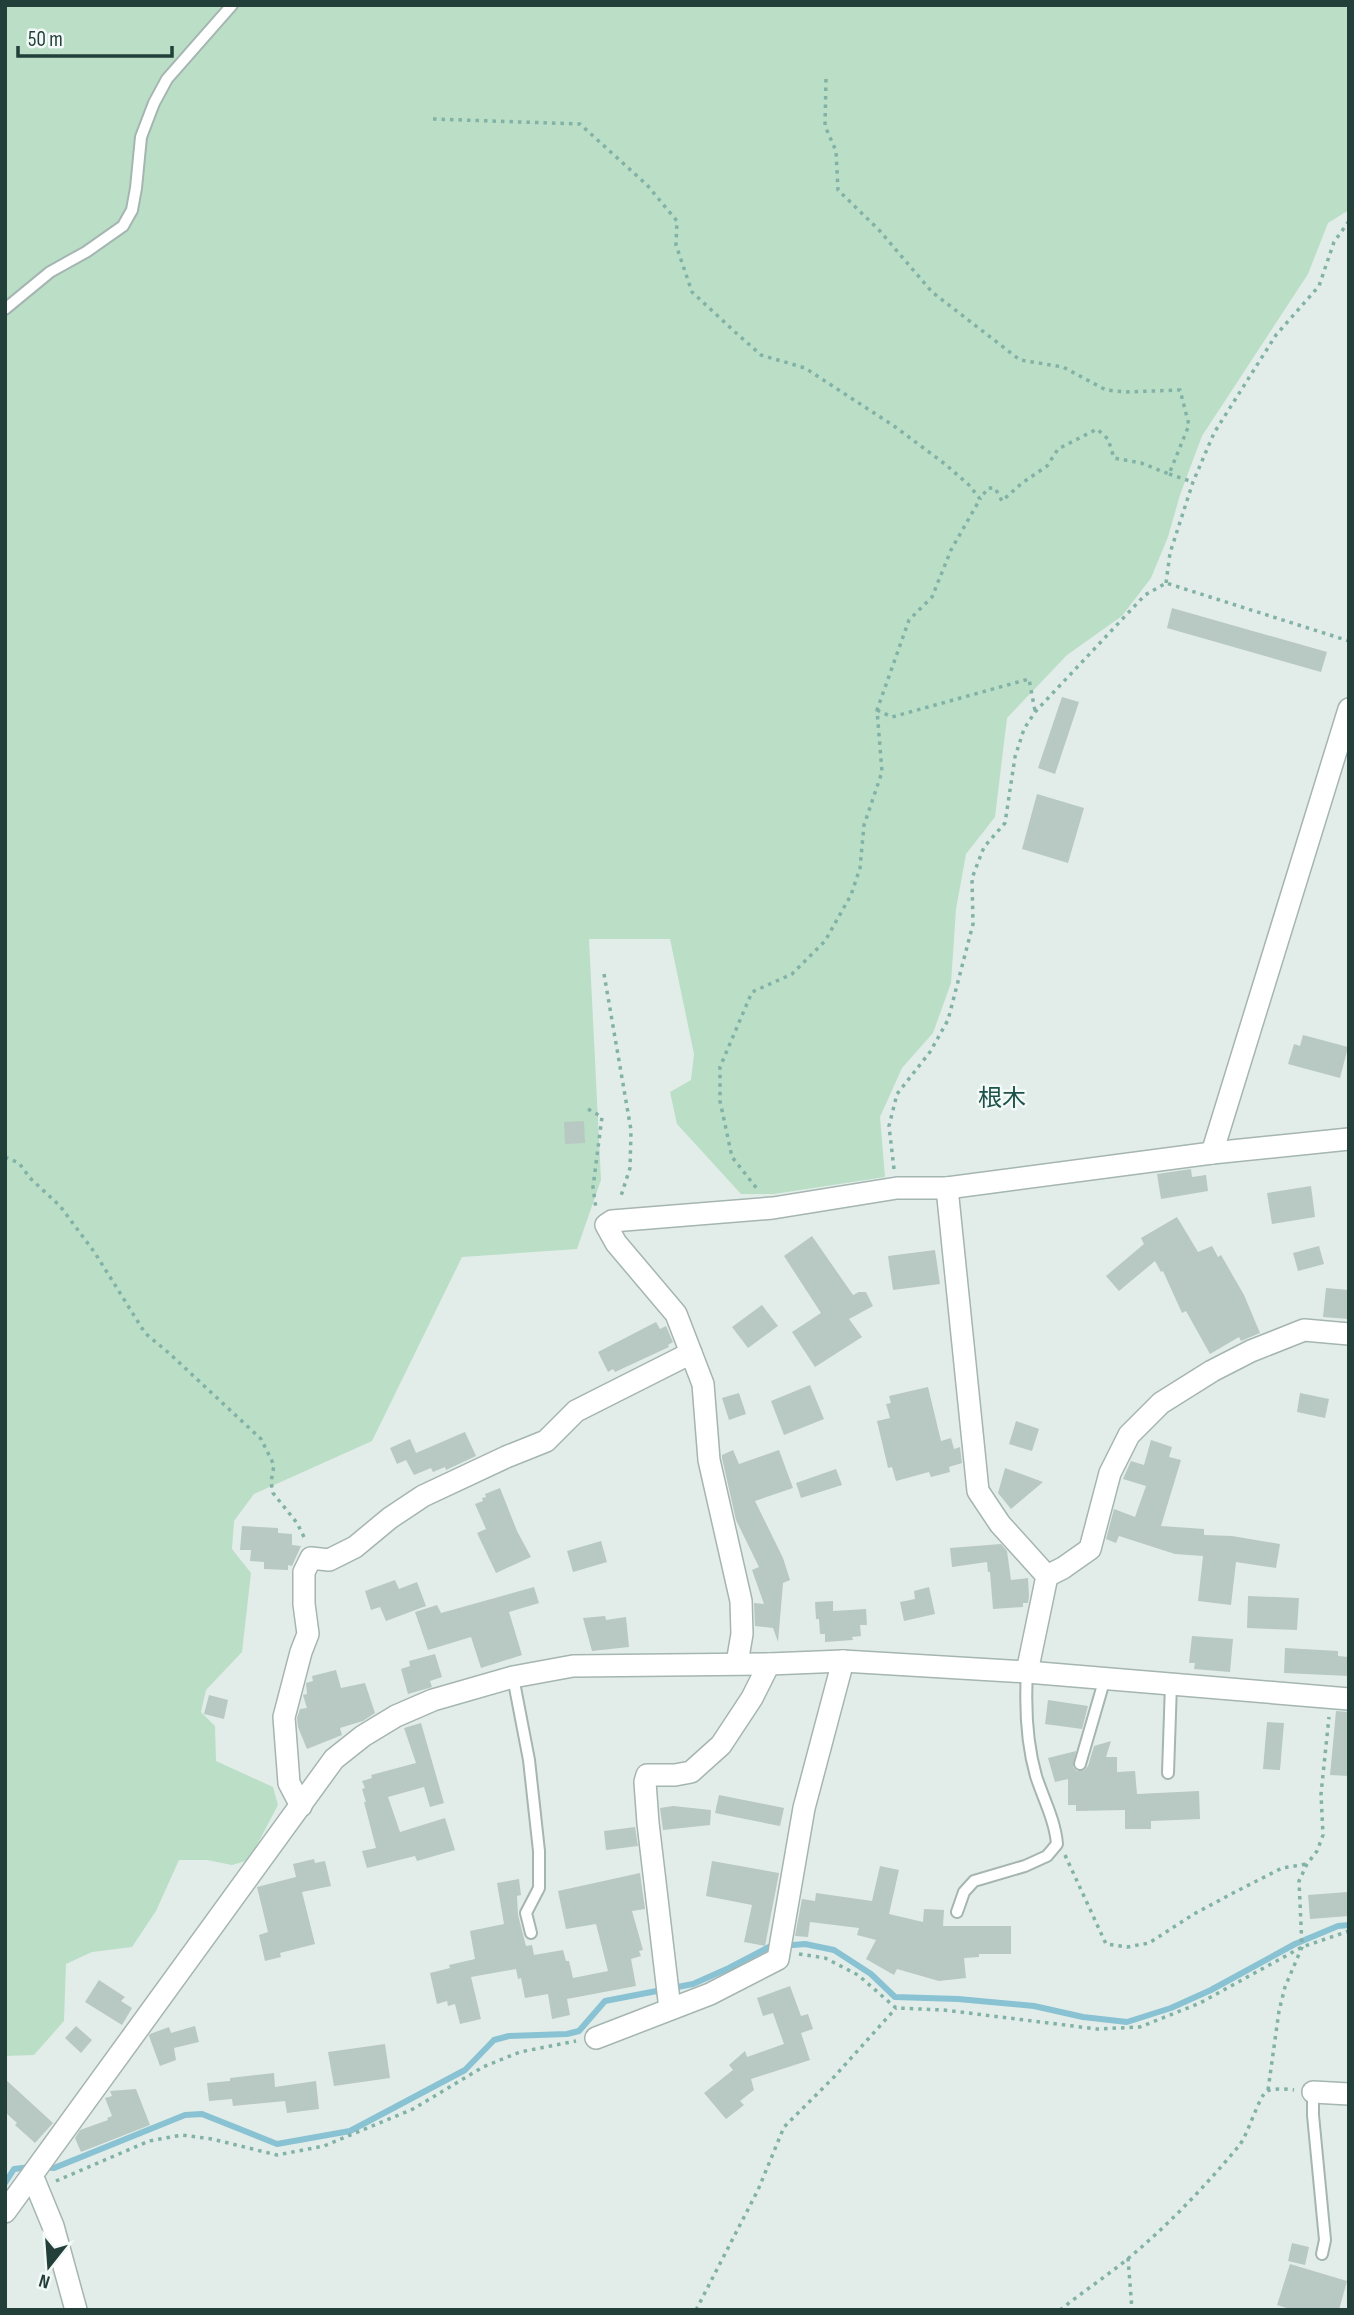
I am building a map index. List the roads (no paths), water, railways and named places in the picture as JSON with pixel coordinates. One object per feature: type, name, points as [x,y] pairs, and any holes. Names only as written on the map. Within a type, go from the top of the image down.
[{"type":"street","points":[[1212,1153],[1349,709]]},
{"type":"street","points":[[737,1663],[742,1634],[741,1601],[709,1460],[703,1384],[676,1314],[616,1243],[609,1223],[773,1208],[897,1188],[947,1188],[1212,1153],[1349,1139]]},
{"type":"street","points":[[947,1188],[978,1491],[1000,1524],[1047,1576]]},
{"type":"street","points":[[1047,1576],[1090,1549],[1110,1473],[1129,1435],[1161,1404],[1212,1371],[1304,1330],[1349,1334]]},
{"type":"street","points":[[301,1806],[289,1783],[284,1717],[308,1634],[304,1572],[311,1558],[328,1560],[355,1547],[390,1518],[423,1496],[546,1441],[576,1411],[691,1353]]},
{"type":"street","points":[[1027,1672],[1047,1576]]},
{"type":"street","points":[[596,2038],[709,1994],[778,1959],[804,1808],[843,1661]]},
{"type":"street","points":[[5,2212],[35,2182],[334,1759],[363,1736],[396,1716],[433,1700],[513,1677],[573,1666],[843,1661],[1027,1672],[1340,1698]]},
{"type":"street","points":[[670,2009],[645,1782],[647,1776],[691,1772],[721,1745],[752,1698],[769,1664]]},
{"type":"street","points":[[1313,2092],[1349,2094]]},
{"type":"street","points":[[35,2182],[52,2226],[76,2310]]},
{"type":"lane","points":[[5,309],[50,272],[86,252],[123,226],[132,210],[141,137],[154,103],[174,70],[232,5]]},
{"type":"lane","points":[[957,1912],[964,1892],[974,1881],[1025,1866],[1047,1856],[1056,1844],[1056,1832],[1036,1776],[1029,1746],[1025,1707],[1027,1672]]},
{"type":"lane","points":[[513,1677],[529,1760],[539,1850],[539,1888],[526,1913],[531,1933]]},
{"type":"lane","points":[[1080,1764],[1105,1678]]},
{"type":"lane","points":[[1168,1773],[1171,1684]]},
{"type":"lane","points":[[1313,2092],[1325,2241],[1322,2254]]},
{"type":"waterway","points":[[42,2167],[54,2168],[185,2115],[202,2114],[277,2144],[350,2131],[465,2070],[494,2040],[509,2036],[567,2034],[579,2031],[605,2001],[693,1984],[769,1947],[805,1944],[834,1950],[871,1974],[895,1997],[1034,2006],[1083,2017],[1127,2022],[1171,2008],[1211,1990],[1295,1944],[1338,1926],[1349,1925]]},
{"type":"waterway","points":[[5,2183],[14,2169],[31,2167]]},
{"type":"district","name":"根木","points":[[1002,1098]]}]
